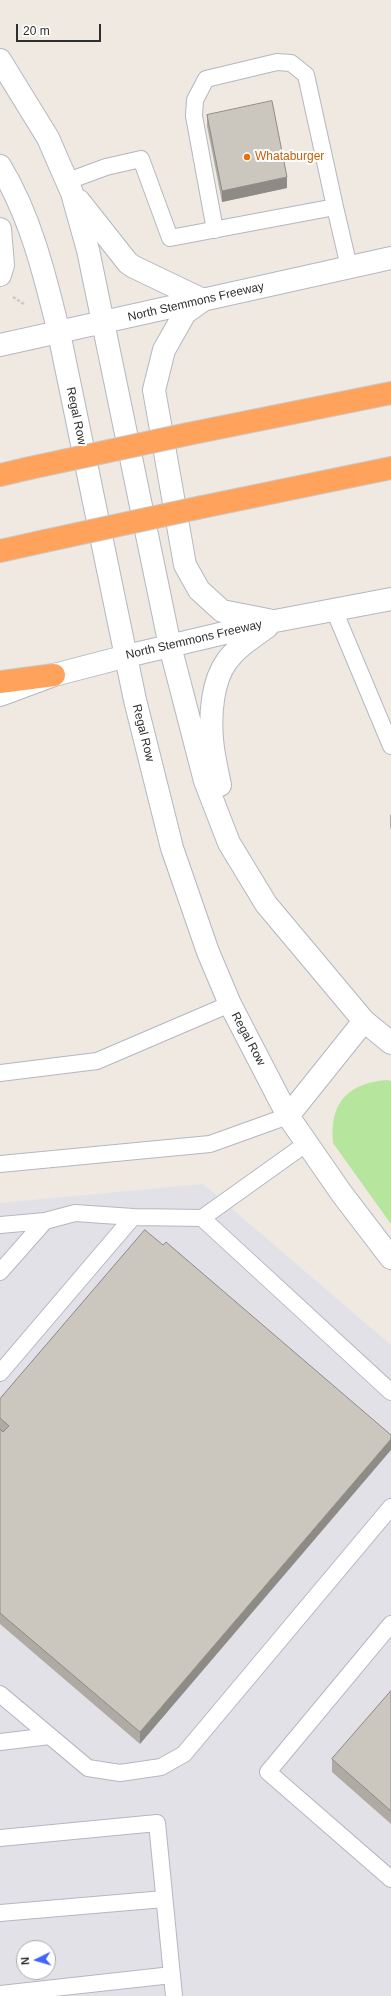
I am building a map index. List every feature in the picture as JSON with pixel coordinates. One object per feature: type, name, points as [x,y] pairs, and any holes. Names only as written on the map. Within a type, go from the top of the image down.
[{"type":"highway","points":[[0,475],[188,434],[391,393]]},
{"type":"highway","points":[[0,551],[391,468]]},
{"type":"highway","points":[[0,682],[54,675]]},
{"type":"main road","points":[[0,60],[48,138],[70,187],[88,250],[104,323],[170,646],[205,781],[229,843],[266,904],[364,1021],[391,1043]]},
{"type":"main road","name":"Regal Row","points":[[0,166],[11,185],[32,236],[59,333],[127,656],[133,694],[172,848],[208,952],[230,1004],[288,1116],[342,1194],[391,1258]]},
{"type":"main road","points":[[70,187],[128,263],[203,300],[185,313],[164,350],[154,390],[184,565],[199,590],[222,611],[275,621]]},
{"type":"main road","points":[[0,230],[3,265],[0,275]]},
{"type":"main road","name":"North Stemmons Freeway","points":[[0,345],[391,258]]},
{"type":"main road","name":"North Stemmons Freeway","points":[[0,695],[54,675],[127,656],[275,621],[391,599]]},
{"type":"main road","points":[[229,843],[212,740],[213,707],[218,682],[226,661],[243,644],[275,621]]},
{"type":"main road","points":[[288,1116],[364,1021]]},
{"type":"lane","points":[[215,230],[194,116],[195,100],[206,79],[277,62],[291,64],[306,75],[349,267]]},
{"type":"lane","points":[[70,187],[106,167],[140,159],[170,238],[335,207]]},
{"type":"lane","points":[[334,610],[391,746]]},
{"type":"lane","points":[[0,1073],[97,1061],[230,1004]]},
{"type":"lane","points":[[0,1164],[210,1144],[288,1116]]},
{"type":"lane","points":[[0,1225],[45,1220],[75,1214],[202,1218],[307,1144]]},
{"type":"lane","points":[[0,1373],[133,1217]]},
{"type":"lane","points":[[202,1218],[391,1392]]},
{"type":"lane","points":[[0,1272],[45,1220]]},
{"type":"lane","points":[[0,1694],[88,1768],[120,1773],[161,1767],[184,1754],[391,1507]]},
{"type":"lane","points":[[391,1624],[268,1772],[391,1879]]},
{"type":"lane","points":[[0,1742],[50,1736]]},
{"type":"lane","points":[[0,1838],[157,1823],[174,1996]]},
{"type":"lane","points":[[0,1913],[164,1899]]},
{"type":"lane","points":[[0,1994],[172,1975]]},
{"type":"path","points":[[10,296],[26,305]]},
{"type":"shaded area","points":[[203,1184],[391,1345],[391,1996],[0,1996],[0,1203]]},
{"type":"green space","points":[[387,1080],[391,1081],[391,1224],[333,1143],[334,1117],[344,1098],[351,1091],[361,1086]]},
{"type":"building","name":"Whataburger","points":[[272,101],[287,177],[222,191],[207,115]]},
{"type":"building","points":[[145,1230],[163,1245],[166,1242],[391,1435],[391,1439],[140,1732],[0,1613],[0,1429],[3,1432],[9,1426],[0,1418],[0,1399]]},
{"type":"building","points":[[391,1691],[391,1811],[332,1759]]},
{"type":"place","name":"Whataburger","points":[[247,157]]}]
